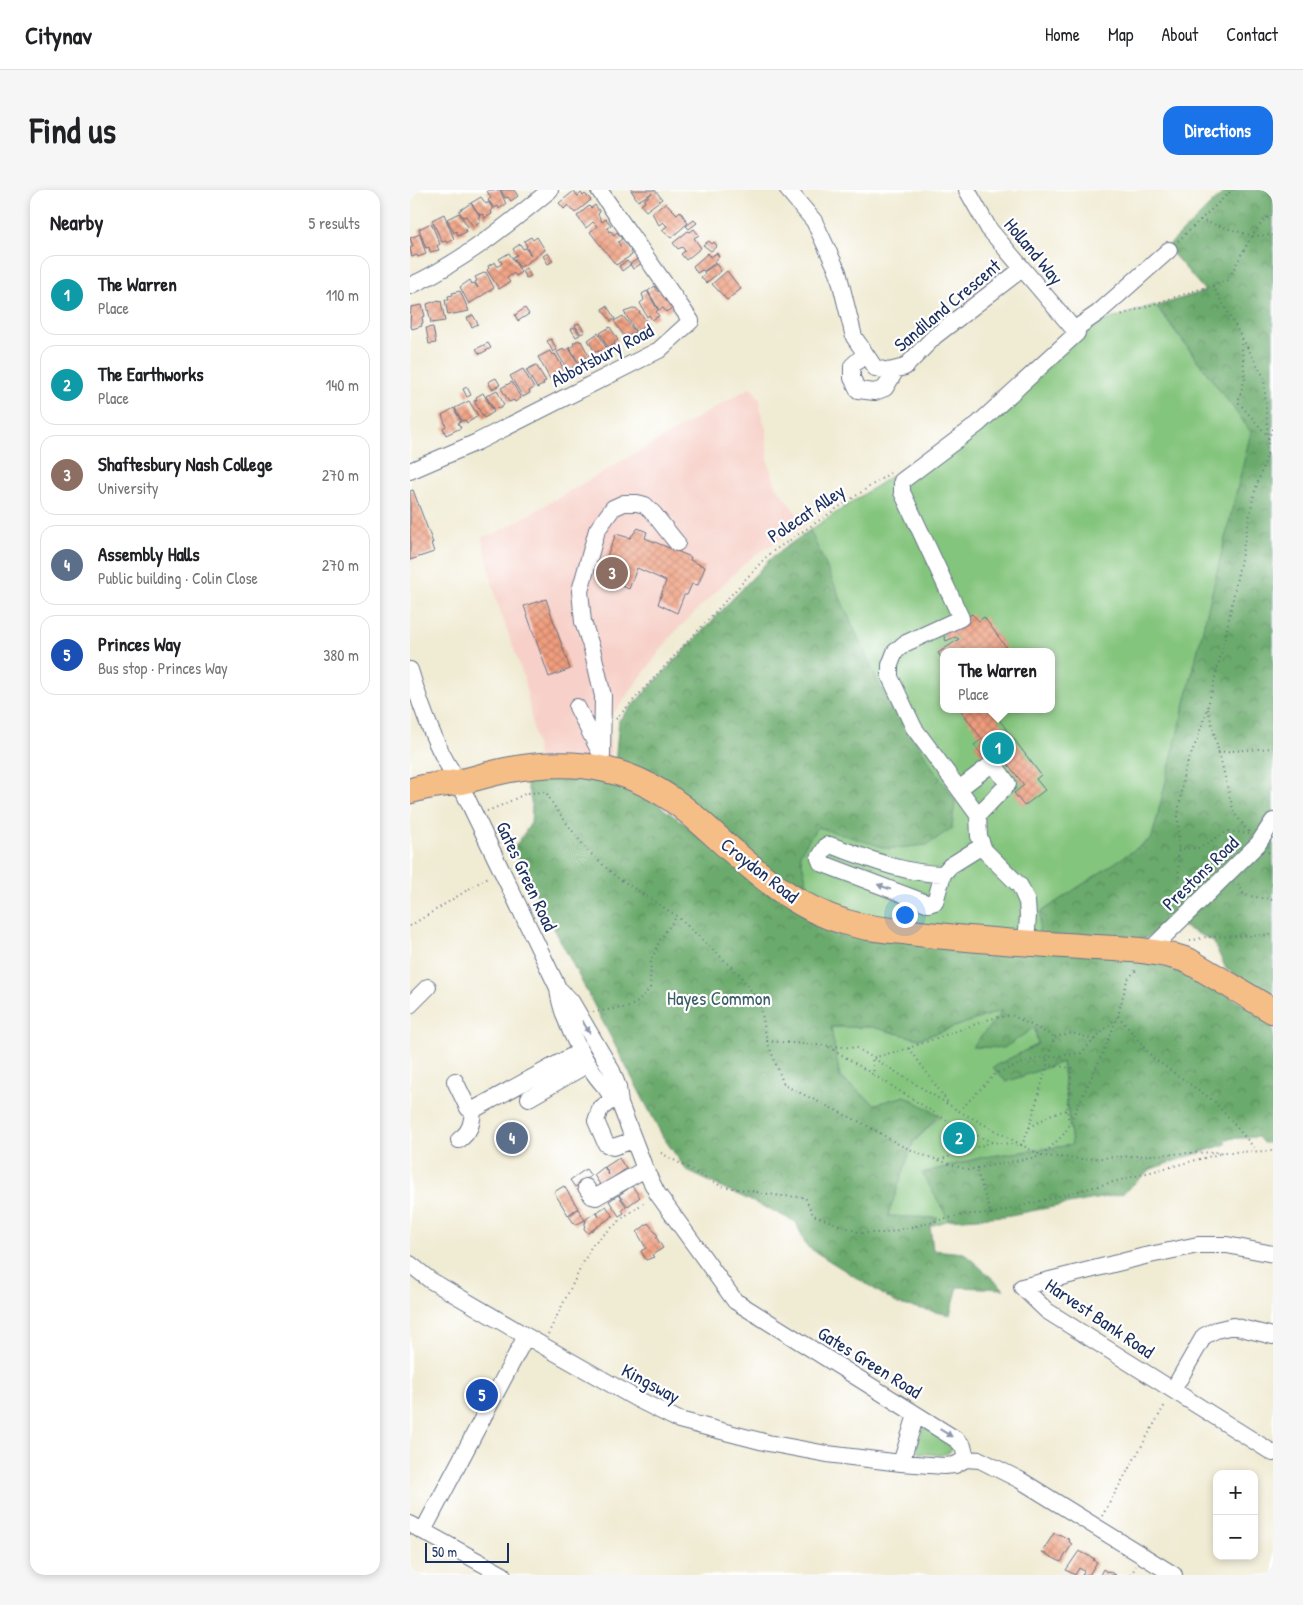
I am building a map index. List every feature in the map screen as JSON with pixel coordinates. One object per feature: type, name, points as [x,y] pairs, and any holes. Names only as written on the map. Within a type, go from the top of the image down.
[{"type":"highway","name":"Croydon Road","points":[[410,791],[428,785],[459,782],[489,774],[539,765],[600,761],[669,798],[690,813],[770,884],[808,907],[845,923],[924,935],[1151,952],[1176,956],[1273,1011]]},
{"type":"highway","name":"Croydon Road","points":[[410,810],[434,799],[459,782]]},
{"type":"street","points":[[410,286],[438,273],[502,229],[550,190]]},
{"type":"street","name":"Abbotsbury Road","points":[[410,471],[477,442],[660,350],[691,321],[599,190]]},
{"type":"street","name":"Sandiland Crescent","points":[[788,190],[814,221],[838,272],[854,337],[876,368],[888,371],[904,367],[935,336],[1022,269]]},
{"type":"street","name":"Holland Way","points":[[967,190],[989,229],[1076,331]]},
{"type":"street","points":[[1026,943],[1027,902],[1020,886],[984,850],[979,836],[978,815],[914,728],[890,677],[890,665],[895,652],[904,644],[961,618],[902,492],[902,481],[978,424],[1076,331],[1169,250]]},
{"type":"street","name":"Sandiland Crescent","points":[[865,354],[852,366],[852,378],[858,390],[874,392],[886,388],[896,370]]},
{"type":"street","points":[[600,761],[603,696],[592,649],[583,622],[580,591],[597,530],[613,508],[624,503],[637,503],[645,505],[677,543]]},
{"type":"street","name":"Gates Green Road","points":[[411,674],[432,730],[449,768],[459,782],[475,814],[558,988],[571,1002],[612,1071],[618,1087],[617,1102]]},
{"type":"street","points":[[577,707],[600,761]]},
{"type":"street","points":[[959,789],[993,763],[1008,784],[978,815]]},
{"type":"street","name":"Prestons Road","points":[[1151,952],[1155,945],[1258,844],[1273,821]]},
{"type":"street","points":[[944,874],[924,873],[891,866],[827,845],[819,858],[821,863],[928,904],[935,902],[944,874],[950,866],[982,846]]},
{"type":"street","points":[[410,1006],[428,987]]},
{"type":"street","name":"Gates Green Road","points":[[558,988],[560,1005],[585,1057],[617,1102],[634,1140],[644,1169],[657,1193],[735,1300],[961,1443],[966,1459]]},
{"type":"street","points":[[529,1098],[585,1057]]},
{"type":"street","points":[[473,1110],[585,1057]]},
{"type":"street","points":[[455,1081],[468,1108],[473,1110]]},
{"type":"street","points":[[617,1102],[600,1109],[598,1114],[596,1121],[603,1138],[606,1144],[613,1147],[634,1140]]},
{"type":"street","points":[[459,1140],[467,1134],[472,1123],[473,1110]]},
{"type":"street","points":[[586,1187],[592,1196],[596,1198],[644,1169]]},
{"type":"street","name":"Harvest Bank Road","points":[[1273,1254],[1227,1245],[1198,1245],[1145,1256],[1022,1287],[1047,1311],[1273,1453]]},
{"type":"street","name":"Kingsway","points":[[410,1264],[430,1280],[526,1336],[665,1414],[689,1423],[768,1443],[827,1454],[944,1466],[955,1465],[966,1459]]},
{"type":"street","points":[[1173,1390],[1204,1336],[1216,1330],[1233,1326],[1273,1336]]},
{"type":"street","points":[[503,1575],[480,1569],[416,1527],[526,1336]]},
{"type":"street","points":[[901,1463],[916,1415]]},
{"type":"street","points":[[966,1459],[980,1460],[994,1466],[1174,1575]]},
{"type":"path","points":[[1169,250],[1232,190]]},
{"type":"path","points":[[1112,317],[1228,280],[1253,236],[1268,216],[1273,214]]},
{"type":"path","points":[[1200,220],[1253,236],[1273,235]]},
{"type":"path","points":[[1181,920],[1178,816],[1184,771],[1208,706],[1225,638],[1254,494],[1267,455],[1268,439],[1264,377],[1213,286]]},
{"type":"path","points":[[1241,336],[1245,378],[1238,402],[1268,436]]},
{"type":"path","points":[[1268,439],[1273,429]]},
{"type":"path","points":[[1267,455],[1273,456]]},
{"type":"path","name":"Polecat Alley","points":[[616,719],[769,554],[892,472]]},
{"type":"path","points":[[1178,849],[1199,848],[1228,831],[1251,835],[1234,813],[1208,706]]},
{"type":"path","points":[[1218,752],[1273,748]]},
{"type":"path","points":[[475,814],[500,806],[527,793],[546,792],[586,849],[628,885],[677,916],[739,974],[760,1003],[767,1041],[784,1085],[866,1125],[900,1145],[968,1170],[1042,1156],[1082,1159],[1273,1151]]},
{"type":"path","points":[[1231,870],[1244,895],[1273,900]]},
{"type":"path","points":[[410,926],[488,877]]},
{"type":"path","points":[[578,1013],[612,1011],[629,1007],[638,1002],[650,988],[651,960],[654,952],[661,938],[677,916]]},
{"type":"path","points":[[1188,942],[1206,937],[1273,935]]},
{"type":"path","points":[[1042,1156],[1065,1132],[1070,1123],[1118,1016],[1127,980],[1151,952]]},
{"type":"path","points":[[872,1058],[909,1048],[990,1019],[1011,1015],[1055,1038],[1073,1033],[1094,1040]]},
{"type":"path","points":[[959,1111],[995,1074],[1033,1059],[1082,1053],[1118,1016]]},
{"type":"path","points":[[1118,1016],[1153,1058],[1214,1101],[1258,1152]]},
{"type":"path","points":[[1022,1145],[1030,1128],[1046,1065],[1046,1057],[1055,1038]]},
{"type":"path","points":[[767,1041],[856,1048],[959,1111],[1042,1156]]},
{"type":"path","points":[[828,1046],[954,1125],[992,1142],[1022,1145]]},
{"type":"path","points":[[909,1048],[951,1106]]},
{"type":"path","points":[[872,1058],[874,1075]]},
{"type":"path","points":[[1046,1065],[1072,1068],[1067,1110],[1070,1123]]},
{"type":"path","points":[[1030,1128],[1052,1114],[1067,1110]]},
{"type":"path","points":[[938,1160],[992,1142]]},
{"type":"path","points":[[661,1153],[721,1186],[781,1196],[805,1197],[813,1215],[861,1233],[886,1233],[966,1214],[991,1214],[1226,1152]]},
{"type":"path","points":[[976,1168],[991,1214]]},
{"type":"path","points":[[542,1344],[592,1245],[625,1216],[657,1193]]},
{"type":"path","points":[[1096,1527],[1173,1390]]},
{"type":"shaded area","points":[[751,387],[760,399],[761,414],[766,429],[768,462],[776,486],[805,525],[761,551],[745,563],[673,634],[613,714],[608,728],[611,758],[539,761],[524,678],[496,599],[482,537],[495,534]]},
{"type":"green space","points":[[1226,190],[1273,190],[1273,995],[1226,969],[1213,941],[1170,919],[1153,934],[1132,943],[1038,938],[1041,912],[1152,838],[1251,432],[1157,306],[1205,291],[1167,247]]},
{"type":"green space","points":[[1155,305],[1252,432],[1152,838],[1147,938],[1132,943],[845,917],[775,882],[619,720],[772,557],[976,420],[1070,336],[1095,324]]},
{"type":"green space","points":[[810,530],[881,689],[955,801],[952,828],[927,845],[889,849],[817,827],[800,854],[811,900],[615,763],[619,720],[772,557]]},
{"type":"green space","name":"Hayes Common","points":[[613,772],[807,913],[1135,960],[1190,972],[1273,1023],[1273,1143],[1263,1143],[1258,1137],[1224,1139],[1226,1144],[1151,1169],[1122,1194],[1005,1216],[949,1220],[922,1173],[984,1157],[1072,1145],[1062,1062],[1006,1082],[993,1067],[1038,1044],[1035,1027],[1004,1048],[972,1047],[1003,1010],[919,1039],[872,1027],[831,1027],[840,1078],[875,1104],[905,1096],[939,1115],[913,1143],[888,1216],[938,1218],[930,1226],[933,1250],[964,1253],[1004,1289],[958,1287],[950,1315],[898,1304],[806,1246],[796,1222],[687,1171],[663,1137],[513,850],[531,823],[532,805],[526,782],[532,773]]},
{"type":"green space","points":[[1004,1010],[1034,1027],[1038,1044],[993,1067],[1006,1082],[1062,1062],[1072,1145],[984,1157],[923,1173],[949,1220],[930,1226],[937,1218],[887,1216],[913,1143],[940,1116],[905,1096],[875,1105],[840,1077],[830,1027],[872,1027],[919,1039]]},
{"type":"green space","points":[[921,1424],[954,1446],[950,1452],[941,1455],[919,1453],[916,1447],[923,1429],[920,1427]]},
{"type":"building","points":[[500,190],[506,204],[499,209],[498,206],[494,208],[488,200],[491,198],[487,191]]},
{"type":"building","points":[[501,190],[514,190],[518,196],[511,201],[508,197],[505,198]]},
{"type":"building","points":[[631,190],[655,190],[662,199],[646,211],[641,205],[652,193],[638,201]]},
{"type":"building","points":[[574,191],[578,196],[581,193],[583,196],[585,194],[591,200],[575,213],[568,205],[564,209],[559,203]]},
{"type":"building","points":[[481,197],[486,204],[489,202],[493,209],[491,211],[492,214],[485,218],[483,214],[480,215],[471,203]]},
{"type":"building","points":[[471,203],[480,216],[478,217],[481,221],[473,226],[466,216],[463,217],[459,211]]},
{"type":"building","points":[[666,203],[677,214],[680,211],[688,223],[671,238],[662,230],[667,226],[663,222],[659,225],[652,213]]},
{"type":"building","points":[[595,205],[600,212],[598,214],[602,222],[606,219],[611,225],[607,228],[609,232],[611,231],[614,235],[617,232],[622,239],[618,242],[621,247],[625,243],[631,250],[632,255],[616,265],[590,232],[597,226],[593,222],[586,228],[577,216],[589,206],[591,208]]},
{"type":"building","points":[[459,213],[468,227],[465,229],[466,232],[458,236],[456,231],[454,233],[447,219]]},
{"type":"building","points":[[444,214],[454,239],[447,243],[446,241],[442,242],[432,220]]},
{"type":"building","points":[[694,220],[697,223],[689,229],[686,226]]},
{"type":"building","points":[[431,223],[440,244],[437,246],[439,250],[430,252],[429,247],[426,248],[419,229]]},
{"type":"building","points":[[694,229],[699,235],[694,238],[701,248],[686,260],[681,254],[685,251],[683,248],[678,249],[673,243],[688,231],[690,232]]},
{"type":"building","points":[[420,234],[426,254],[412,257],[410,248],[413,246],[410,238]]},
{"type":"building","points":[[531,237],[533,240],[537,237],[545,250],[519,267],[513,257],[517,255],[513,249],[520,244],[531,255],[524,241]]},
{"type":"building","points":[[709,241],[712,244],[714,242],[717,246],[711,251],[703,245]]},
{"type":"building","points":[[509,253],[521,272],[516,276],[514,273],[507,278],[510,282],[499,289],[487,270],[488,266],[495,262],[499,266],[502,263],[499,259]]},
{"type":"building","points":[[548,253],[553,261],[548,264],[543,256]]},
{"type":"building","points":[[708,253],[710,257],[717,253],[719,257],[715,263],[704,271],[702,270],[697,273],[693,266]]},
{"type":"building","points":[[639,258],[642,263],[633,269],[630,264]]},
{"type":"building","points":[[627,261],[630,265],[622,271],[619,266]]},
{"type":"building","points":[[716,264],[721,271],[706,283],[701,277],[705,274],[704,272]]},
{"type":"building","points":[[526,268],[531,276],[526,278],[522,271]]},
{"type":"building","points":[[727,271],[741,289],[727,300],[712,284]]},
{"type":"building","points":[[486,272],[494,288],[469,304],[460,287],[470,280],[478,288],[475,277]]},
{"type":"building","points":[[655,286],[658,292],[663,288],[674,307],[666,312],[663,308],[659,310],[648,291]]},
{"type":"building","points":[[460,291],[469,311],[448,315],[445,300],[449,300],[448,296],[453,295],[452,293]]},
{"type":"building","points":[[647,291],[658,310],[656,312],[659,316],[652,320],[649,315],[647,317],[640,303],[644,300],[642,294]]},
{"type":"building","points":[[439,300],[439,302],[441,301],[445,321],[431,323],[427,304]]},
{"type":"building","points":[[422,305],[425,316],[422,317],[422,326],[412,329],[410,327],[411,307]]},
{"type":"building","points":[[607,306],[615,319],[611,321],[602,309]]},
{"type":"building","points":[[525,308],[529,314],[518,321],[515,315]]},
{"type":"building","points":[[636,308],[647,322],[636,332],[624,312]]},
{"type":"building","points":[[473,315],[478,324],[472,327],[467,318]]},
{"type":"building","points":[[623,316],[635,332],[627,336],[624,336],[614,321]]},
{"type":"building","points":[[579,323],[585,332],[581,334],[575,325]]},
{"type":"building","points":[[433,327],[436,343],[429,344],[426,328]]},
{"type":"building","points":[[575,327],[580,335],[576,337],[571,329]]},
{"type":"building","points":[[610,327],[618,340],[608,348],[600,333]]},
{"type":"building","points":[[598,333],[607,349],[595,352],[588,340]]},
{"type":"building","points":[[551,339],[557,350],[553,352],[547,341]]},
{"type":"building","points":[[579,340],[589,356],[579,363],[570,348],[574,345],[573,343]]},
{"type":"building","points":[[488,343],[491,348],[480,354],[476,349]]},
{"type":"building","points":[[569,348],[579,365],[567,369],[557,352]]},
{"type":"building","points":[[550,351],[552,355],[555,354],[565,371],[550,379],[538,357]]},
{"type":"building","points":[[536,365],[546,381],[537,388],[526,370]]},
{"type":"building","points":[[523,369],[534,388],[523,397],[510,376]]},
{"type":"building","points":[[496,378],[500,385],[492,389],[488,382]]},
{"type":"building","points":[[512,382],[521,398],[515,402],[514,400],[509,402],[501,388]]},
{"type":"building","points":[[467,387],[471,395],[467,397],[463,389]]},
{"type":"building","points":[[497,390],[504,405],[494,410],[486,396]]},
{"type":"building","points":[[483,393],[494,412],[484,418],[474,401],[477,400],[476,397]]},
{"type":"building","points":[[469,401],[478,416],[467,423],[465,420],[462,421],[455,408]]},
{"type":"building","points":[[454,408],[461,422],[458,423],[461,428],[446,435],[443,428],[446,426],[442,415]]},
{"type":"building","points":[[413,490],[433,543],[431,543],[434,552],[410,560],[410,491]]},
{"type":"building","points":[[638,528],[647,532],[645,538],[691,557],[690,560],[705,567],[698,585],[692,584],[687,595],[684,595],[677,613],[658,604],[666,581],[637,568],[629,589],[622,586],[623,576],[617,573],[620,569],[605,561],[616,534],[630,538]]},
{"type":"building","points":[[546,599],[570,669],[549,677],[524,606]]},
{"type":"building","points":[[972,614],[979,621],[984,617],[1006,647],[946,648],[959,639],[955,637],[946,641],[942,631]]},
{"type":"building","points":[[963,713],[994,713],[1041,775],[1036,779],[1045,790],[1024,806],[1014,793],[1024,785],[997,750],[985,759],[974,745],[982,739]]},
{"type":"building","points":[[619,1158],[626,1169],[601,1186],[594,1175],[604,1167],[609,1175],[605,1167]]},
{"type":"building","points":[[586,1169],[591,1176],[575,1187],[570,1180]]},
{"type":"building","points":[[564,1186],[578,1208],[568,1215],[554,1192]]},
{"type":"building","points":[[632,1186],[640,1197],[628,1206],[619,1195]]},
{"type":"building","points":[[618,1195],[626,1206],[622,1210],[624,1213],[619,1216],[609,1201]]},
{"type":"building","points":[[606,1206],[613,1216],[588,1233],[584,1229],[586,1219],[596,1212],[599,1217],[597,1212]]},
{"type":"building","points":[[578,1209],[585,1220],[575,1225],[569,1216]]},
{"type":"building","points":[[648,1223],[658,1236],[656,1237],[663,1248],[652,1255],[654,1257],[646,1260],[641,1251],[646,1248],[637,1232]]},
{"type":"building","points":[[1054,1533],[1070,1540],[1069,1542],[1072,1544],[1061,1562],[1042,1552]]},
{"type":"building","points":[[1079,1551],[1095,1559],[1093,1560],[1097,1562],[1089,1575],[1082,1575],[1084,1571],[1079,1568],[1075,1575],[1066,1570]]},
{"type":"building","points":[[1103,1569],[1107,1572],[1116,1575],[1100,1575]]},
{"type":"place","name":"Shaftesbury Nash College","points":[[612,573]]},
{"type":"place","name":"The Warren","points":[[998,748]]},
{"type":"place","name":"Assembly Halls","points":[[512,1138]]},
{"type":"place","name":"The Earthworks","points":[[959,1138]]},
{"type":"place","name":"Princes Way","points":[[482,1395]]}]
